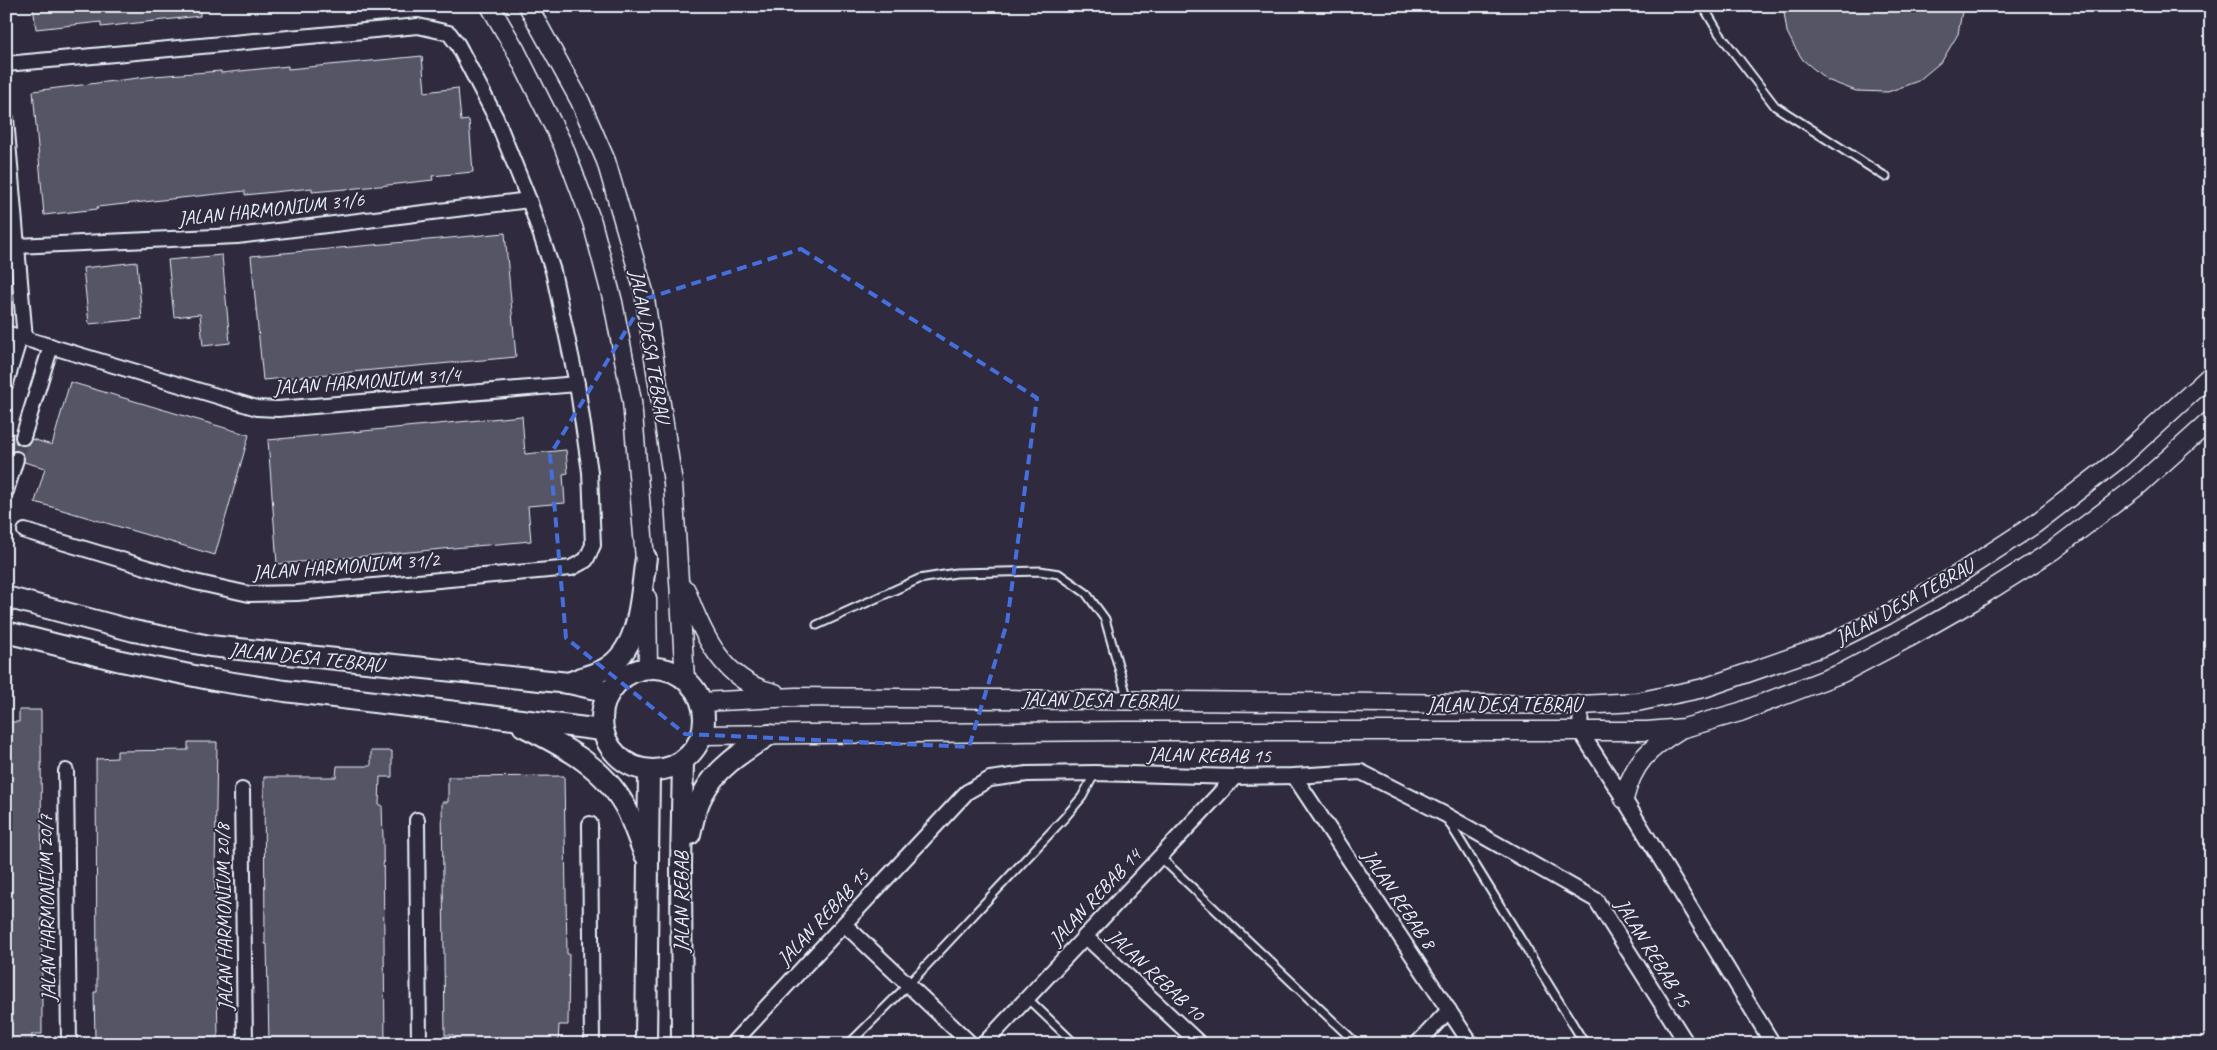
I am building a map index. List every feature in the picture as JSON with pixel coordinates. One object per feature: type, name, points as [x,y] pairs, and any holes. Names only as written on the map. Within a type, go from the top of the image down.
[{"type":"main road","points":[[569,683],[604,669],[616,661],[628,646],[639,606],[646,558]]},
{"type":"main road","name":"JALAN DESA TEBRAU","points":[[6,597],[134,631],[210,646],[569,683],[609,692]]},
{"type":"main road","name":"JALAN DESA TEBRAU","points":[[6,632],[120,661],[214,680],[512,720],[602,730]]},
{"type":"main road","points":[[648,668],[661,668],[685,679],[695,689],[701,702],[704,718],[702,735],[698,745],[683,761],[667,768],[649,771],[638,769],[619,758],[606,741],[602,730],[604,704],[609,692],[625,676],[648,668]]},
{"type":"main road","points":[[512,720],[578,755],[607,780],[628,813],[648,862]]},
{"type":"main road","points":[[681,866],[696,809],[711,780],[734,758],[769,735]]},
{"type":"main road","name":"JALAN REBAB","points":[[682,1044],[681,866],[683,761]]},
{"type":"main road","points":[[646,1044],[649,771]]},
{"type":"street","name":"JALAN DESA TEBRAU","points":[[490,6],[515,49],[563,145],[592,222],[613,302],[632,401],[646,558],[648,668]]},
{"type":"street","name":"JALAN DESA TEBRAU","points":[[528,6],[580,101],[606,161],[644,292],[673,483],[685,679]]},
{"type":"street","points":[[6,64],[418,26],[449,33],[458,45],[496,118],[529,200],[553,271],[577,384]]},
{"type":"street","points":[[6,119],[16,246],[17,336],[6,383]]},
{"type":"street","name":"JALAN HARMONIUM 31/6","points":[[16,246],[237,236],[529,200]]},
{"type":"street","name":"JALAN HARMONIUM 31/4","points":[[17,336],[264,408],[278,409],[577,384]]},
{"type":"street","points":[[23,437],[51,346]]},
{"type":"street","name":"JALAN DESA TEBRAU","points":[[701,702],[796,697],[1580,705],[1638,702],[1704,688],[1825,646],[1887,615],[1957,575],[2035,524],[2119,459],[2211,375]]},
{"type":"street","name":"JALAN HARMONIUM 31/2","points":[[26,531],[195,582],[250,594],[297,593],[571,568],[586,560],[593,545],[590,472],[577,384]]},
{"type":"street","name":"JALAN DESA TEBRAU","points":[[702,735],[1124,731],[1646,731],[1684,728],[1725,717],[1842,674],[1973,601],[2052,551],[2139,485],[2211,420]]},
{"type":"street","points":[[7,488],[16,459]]},
{"type":"street","points":[[679,571],[697,621],[731,672],[756,688],[796,697]]},
{"type":"street","points":[[1580,705],[1580,731],[1624,799],[1773,1044]]},
{"type":"street","points":[[1624,799],[1628,780],[1638,763],[1651,748],[1684,728]]},
{"type":"street","name":"JALAN HARMONIUM 20/7","points":[[66,771],[69,1044]]},
{"type":"street","name":"JALAN REBAB 15","points":[[732,1044],[967,792],[990,778],[1027,774],[1095,773],[1235,777],[1361,772],[1444,814],[1596,900],[1686,1044]]},
{"type":"street","name":"JALAN REBAB 8","points":[[1294,776],[1471,1044]]},
{"type":"street","name":"JALAN REBAB 14","points":[[984,1044],[1235,777]]},
{"type":"street","name":"JALAN HARMONIUM 20/8","points":[[242,790],[246,1044]]},
{"type":"street","points":[[417,820],[419,1044]]},
{"type":"street","points":[[590,824],[592,1044]]},
{"type":"street","points":[[844,924],[971,1044]]},
{"type":"street","name":"JALAN REBAB 10","points":[[1085,936],[1200,1044]]},
{"type":"street","points":[[1417,1044],[1449,1010]]},
{"type":"lane","points":[[1703,6],[1719,33],[1775,106],[1886,177]]},
{"type":"lane","points":[[817,625],[919,580],[956,573],[1040,571],[1059,574],[1086,593],[1105,619],[1128,700]]},
{"type":"lane","points":[[849,1044],[908,985],[1066,816],[1082,797],[1095,773]]},
{"type":"lane","points":[[1444,814],[1585,1044]]},
{"type":"lane","points":[[1160,857],[1357,1044]]},
{"type":"lane","points":[[1027,998],[1076,1044]]},
{"type":"path","points":[[1442,1044],[1447,1039],[1450,1044]]},
{"type":"highlighted area","points":[[801,249],[1037,398],[1007,623],[969,747],[685,734],[566,638],[550,455],[645,299]]},
{"type":"building","points":[[33,6],[200,6],[200,16],[101,27],[101,22],[36,29]]},
{"type":"building","points":[[1783,6],[1963,6],[1958,34],[1942,61],[1918,81],[1888,92],[1856,91],[1827,80],[1803,60],[1794,46],[1787,32]]},
{"type":"building","points":[[422,56],[425,92],[458,88],[461,121],[469,120],[473,172],[432,176],[433,180],[379,186],[312,192],[312,188],[245,195],[245,191],[97,207],[98,209],[44,215],[33,91],[154,76],[221,71],[221,73],[288,66],[288,69]]},
{"type":"building","points":[[505,233],[516,357],[263,380],[251,256]]},
{"type":"building","points":[[222,255],[230,343],[203,346],[200,314],[174,317],[168,260]]},
{"type":"building","points":[[137,262],[142,319],[89,324],[83,268]]},
{"type":"building","points":[[70,382],[249,435],[215,555],[35,502],[45,468],[24,462],[23,453],[18,451],[14,451],[6,456],[6,431],[15,434],[16,443],[21,445],[29,444],[32,439],[52,445]]},
{"type":"building","points":[[522,416],[525,454],[566,450],[568,473],[563,474],[565,503],[528,506],[531,541],[277,564],[268,440]]},
{"type":"building","points":[[19,710],[41,710],[42,1034],[32,1034],[32,1044],[6,1044],[6,722],[19,722]]},
{"type":"building","points":[[188,742],[217,742],[215,872],[218,1038],[133,1039],[133,1044],[114,1044],[114,1039],[95,1039],[94,992],[97,992],[96,759],[117,758],[117,751],[188,750]]},
{"type":"building","points":[[371,751],[392,751],[392,777],[380,777],[379,805],[382,805],[383,838],[385,1044],[269,1044],[267,944],[265,944],[264,777],[336,777],[337,766],[371,766]]},
{"type":"building","points":[[564,776],[567,954],[569,954],[568,1025],[559,1025],[558,1044],[454,1044],[454,1035],[445,1035],[442,802],[448,802],[448,777]]},
{"type":"tunnel","points":[[16,459],[23,437]]}]
